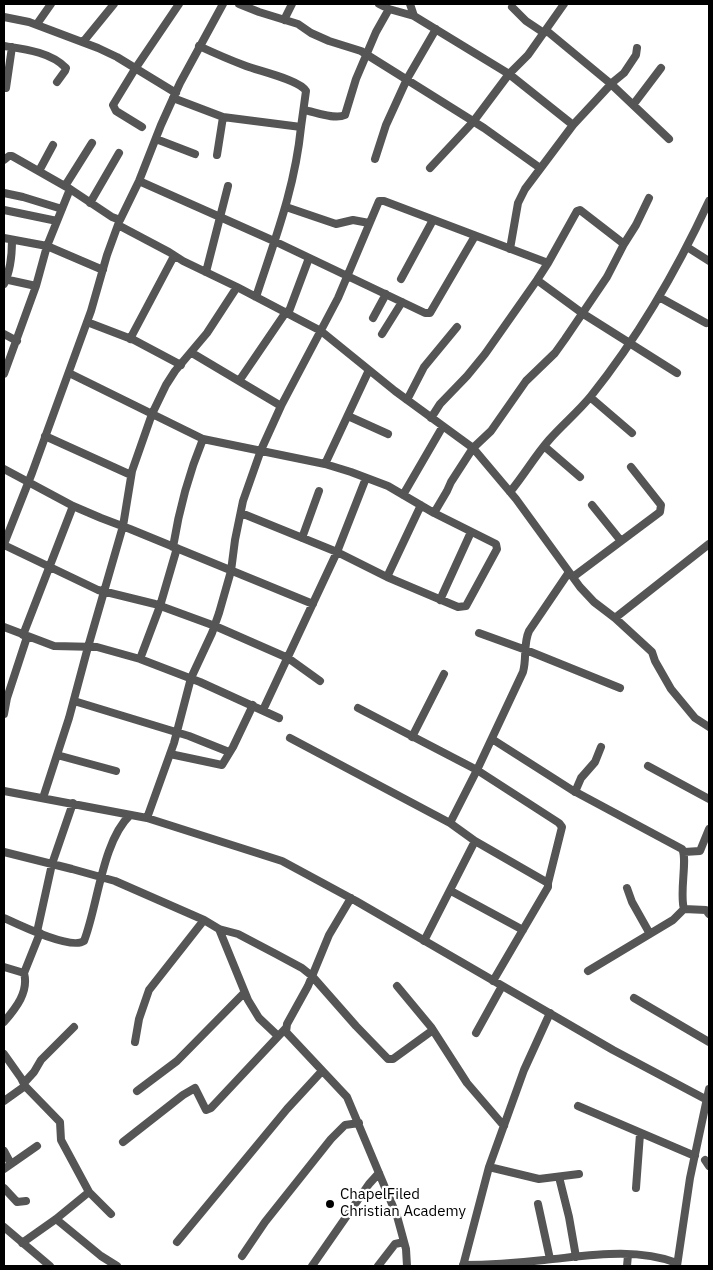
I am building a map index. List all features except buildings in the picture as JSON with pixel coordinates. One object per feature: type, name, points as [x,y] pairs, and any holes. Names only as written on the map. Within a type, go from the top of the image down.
[{"type":"street","points":[[36,24],[51,4]]},
{"type":"street","points":[[83,42],[90,36],[114,4]]},
{"type":"street","points":[[142,127],[116,111],[113,105],[179,4]]},
{"type":"street","points":[[223,4],[199,46],[175,96],[139,181],[119,222],[69,373],[4,544],[50,568],[103,591],[160,606],[215,626],[288,658],[320,680]]},
{"type":"street","points":[[240,4],[298,24],[311,33],[329,41],[361,51],[473,122],[540,168]]},
{"type":"street","points":[[284,20],[292,4]]},
{"type":"street","points":[[379,4],[414,16],[509,74],[573,125]]},
{"type":"street","points":[[410,4],[414,16]]},
{"type":"street","points":[[430,168],[473,122],[509,74],[528,55],[564,4]]},
{"type":"street","points":[[512,7],[526,21],[546,32],[611,84],[669,139]]},
{"type":"street","points":[[304,110],[343,116],[348,108],[356,79],[368,55],[376,32],[395,8]]},
{"type":"street","points":[[4,17],[36,24],[116,57],[175,96],[223,117],[301,127]]},
{"type":"street","points":[[375,158],[386,126],[407,79],[436,29]]},
{"type":"street","points":[[199,46],[246,66],[303,86],[306,91],[296,167],[286,207],[256,297]]},
{"type":"street","points":[[6,88],[8,47],[50,57],[62,64],[66,71],[57,82]]},
{"type":"street","points":[[510,249],[519,200],[540,168],[573,125],[611,84],[624,73],[636,54],[637,48]]},
{"type":"street","points":[[633,105],[661,68]]},
{"type":"street","points":[[217,155],[223,117]]},
{"type":"street","points":[[4,373],[36,286],[47,246],[62,209],[67,188],[92,143]]},
{"type":"street","points":[[39,171],[53,145]]},
{"type":"street","points":[[153,145],[195,154]]},
{"type":"street","points":[[90,203],[118,153]]},
{"type":"street","points":[[4,160],[12,156],[67,188],[174,256],[321,331],[407,400],[473,448],[540,530],[571,575],[594,602],[615,618],[652,652],[671,689],[695,718],[709,727]]},
{"type":"street","points":[[139,181],[274,241],[424,313],[430,313],[475,236]]},
{"type":"street","points":[[206,272],[228,186]]},
{"type":"street","points":[[4,194],[23,197],[62,209]]},
{"type":"street","points":[[434,513],[473,448],[491,431],[526,381],[555,353],[607,277],[649,198]]},
{"type":"street","points":[[147,818],[170,754],[192,678],[215,626],[231,571],[234,540],[243,501],[261,450],[281,406],[338,298],[379,201],[381,200],[548,264]]},
{"type":"street","points":[[510,492],[544,446],[590,397],[629,343],[688,247],[709,201]]},
{"type":"street","points":[[286,207],[336,224],[353,220],[369,223]]},
{"type":"street","points":[[4,210],[57,222]]},
{"type":"street","points":[[431,418],[440,404],[462,382],[485,354],[548,264],[578,210],[624,244]]},
{"type":"street","points":[[401,280],[433,220]]},
{"type":"street","points":[[4,238],[47,246],[103,270]]},
{"type":"street","points":[[12,240],[12,252],[4,281],[36,286]]},
{"type":"street","points":[[688,247],[709,261]]},
{"type":"street","points":[[130,338],[174,256]]},
{"type":"street","points":[[239,381],[287,313],[309,258]]},
{"type":"street","points":[[537,280],[582,312],[677,373]]},
{"type":"street","points":[[43,798],[74,701],[103,591],[124,526],[131,475],[152,414],[166,385],[192,353],[237,287]]},
{"type":"street","points":[[373,318],[386,294]]},
{"type":"street","points":[[659,297],[706,323]]},
{"type":"street","points":[[382,334],[402,302]]},
{"type":"street","points":[[87,322],[130,338],[181,365]]},
{"type":"street","points":[[407,400],[424,367],[457,328]]},
{"type":"street","points":[[4,334],[17,341]]},
{"type":"street","points":[[192,353],[281,406]]},
{"type":"street","points":[[325,464],[369,370]]},
{"type":"street","points":[[69,373],[203,439],[325,464],[388,486],[434,513],[496,544],[496,549],[466,606],[458,607],[387,577],[337,552],[241,513]]},
{"type":"street","points":[[590,397],[632,433]]},
{"type":"street","points":[[348,416],[388,434]]},
{"type":"street","points":[[403,495],[443,426]]},
{"type":"street","points":[[45,436],[131,475]]},
{"type":"street","points":[[140,659],[160,606],[175,547],[176,526],[193,463],[203,439]]},
{"type":"street","points":[[544,446],[580,477]]},
{"type":"street","points":[[450,822],[477,770],[523,672],[526,662],[525,639],[528,631],[550,598],[571,575],[659,514],[662,507],[630,467]]},
{"type":"street","points":[[4,469],[73,506],[313,604]]},
{"type":"street","points":[[263,710],[337,552],[366,478]]},
{"type":"street","points":[[302,538],[319,491]]},
{"type":"street","points":[[387,577],[421,505]]},
{"type":"street","points":[[592,505],[621,541]]},
{"type":"street","points":[[4,714],[25,636],[73,506]]},
{"type":"street","points":[[440,600],[472,532]]},
{"type":"street","points":[[615,618],[709,544]]},
{"type":"street","points":[[4,627],[54,646],[97,647],[140,659],[192,678],[279,718]]},
{"type":"street","points":[[479,633],[620,688]]},
{"type":"street","points":[[412,737],[444,674]]},
{"type":"street","points":[[74,701],[176,732],[230,752]]},
{"type":"street","points":[[170,754],[221,765],[230,752],[254,705]]},
{"type":"street","points":[[358,708],[477,770],[550,816],[561,825],[548,887],[493,981]]},
{"type":"street","points":[[290,738],[450,822],[475,841],[548,883]]},
{"type":"street","points":[[492,739],[576,792],[682,849],[684,852],[682,902],[684,909]]},
{"type":"street","points":[[576,792],[580,778],[594,762],[601,747]]},
{"type":"street","points":[[57,756],[116,771]]},
{"type":"street","points":[[648,766],[709,799]]},
{"type":"street","points":[[4,790],[147,818],[282,861],[351,898],[493,981],[708,1101]]},
{"type":"street","points":[[4,1022],[21,1000],[26,979],[24,973],[39,933],[52,864],[73,803]]},
{"type":"street","points":[[4,918],[39,933],[73,943],[79,944],[84,941],[101,877],[122,824],[130,815]]},
{"type":"street","points":[[684,852],[700,851],[709,829]]},
{"type":"street","points":[[424,941],[475,841]]},
{"type":"street","points":[[4,852],[115,881],[204,920],[219,929],[238,934],[302,968],[312,976],[388,1059],[393,1059],[434,1030]]},
{"type":"street","points":[[627,888],[632,902],[650,934]]},
{"type":"street","points":[[451,891],[523,930]]},
{"type":"street","points":[[122,1142],[183,1095],[195,1088],[206,1110],[211,1108],[286,1028],[303,997],[329,935],[351,898]]},
{"type":"street","points":[[588,971],[673,920],[684,909],[706,910],[709,914]]},
{"type":"street","points":[[135,1042],[139,1019],[149,990],[204,920]]},
{"type":"street","points":[[219,929],[244,993],[259,1018],[278,1036]]},
{"type":"street","points":[[4,967],[24,973]]},
{"type":"street","points":[[397,986],[434,1030],[467,1083],[504,1126]]},
{"type":"street","points":[[476,1033],[502,986]]},
{"type":"street","points":[[137,1091],[177,1061],[244,993]]},
{"type":"street","points":[[634,998],[709,1042]]},
{"type":"street","points":[[550,1013],[524,1070],[489,1167],[463,1266],[606,1254],[664,1258],[677,1265],[695,1156],[709,1090]]},
{"type":"street","points":[[4,1101],[24,1084],[41,1060],[74,1027]]},
{"type":"street","points":[[286,1028],[289,1036],[347,1097],[397,1216],[406,1249],[407,1266]]},
{"type":"street","points":[[4,1054],[24,1084],[60,1122],[61,1140],[89,1192],[111,1214]]},
{"type":"street","points":[[177,1242],[281,1116],[322,1071]]},
{"type":"street","points":[[578,1106],[695,1156]]},
{"type":"street","points":[[242,1256],[265,1222],[331,1139],[345,1126],[359,1123]]},
{"type":"street","points":[[636,1188],[640,1134]]},
{"type":"street","points":[[4,1151],[7,1166],[37,1146]]},
{"type":"street","points":[[489,1167],[539,1179],[579,1174]]},
{"type":"street","points":[[312,1266],[369,1184],[380,1173]]},
{"type":"street","points":[[559,1177],[576,1257]]},
{"type":"street","points":[[4,1188],[17,1202],[26,1201]]},
{"type":"street","points":[[22,1243],[89,1192]]},
{"type":"street","points":[[538,1204],[550,1260]]},
{"type":"street","points":[[56,1219],[101,1256],[117,1266]]},
{"type":"street","points":[[4,1227],[47,1265]]},
{"type":"street","points":[[378,1266],[395,1244],[404,1242]]},
{"type":"street","points":[[627,1266],[628,1255]]},
{"type":"place","name":"ChapelFiled Christian Academy","points":[[330,1204]]}]
